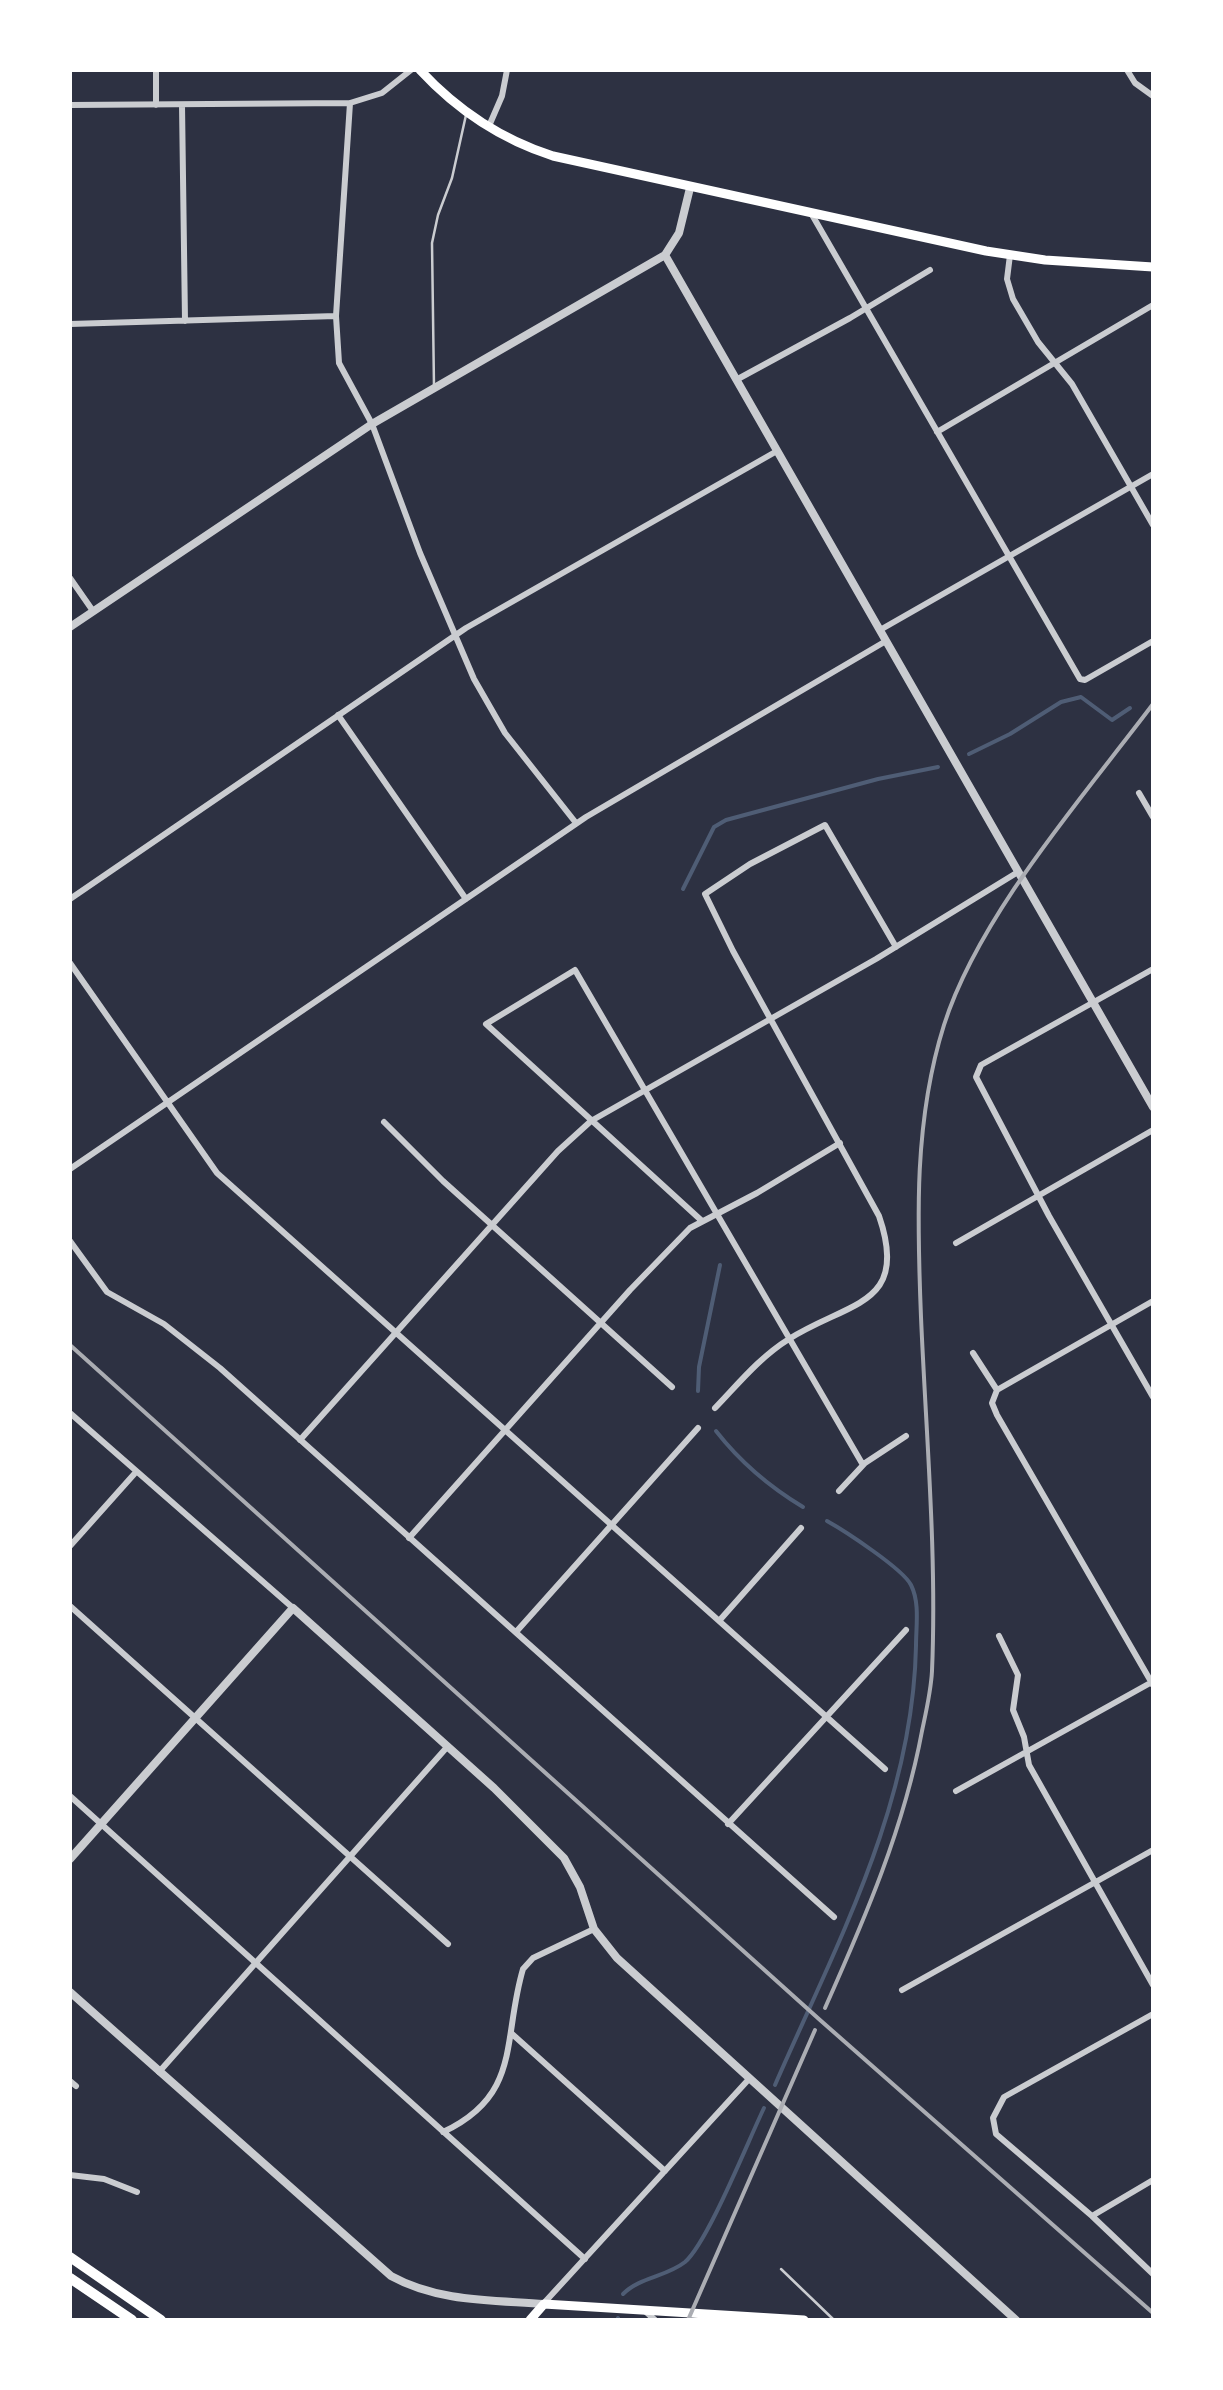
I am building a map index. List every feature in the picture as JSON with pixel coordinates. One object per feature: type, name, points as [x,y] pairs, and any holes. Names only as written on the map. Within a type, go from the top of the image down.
[{"type":"highway","points":[[70,2257],[161,2320]]},
{"type":"highway","points":[[70,2278],[132,2320]]},
{"type":"main road","points":[[420,70],[488,128],[513,142],[554,156],[1010,255],[1153,267]]},
{"type":"main road","points":[[530,2320],[544,2304],[804,2320]]},
{"type":"street","points":[[156,70],[156,105]]},
{"type":"street","points":[[70,105],[350,102],[382,92],[411,70]]},
{"type":"street","points":[[488,128],[502,96],[507,70]]},
{"type":"street","points":[[1127,70],[1134,83],[1153,96]]},
{"type":"street","points":[[350,102],[336,316],[338,363],[372,424],[454,636],[505,733],[576,823]]},
{"type":"street","points":[[182,105],[186,321]]},
{"type":"street","points":[[70,627],[372,424],[665,255],[679,233],[690,188]]},
{"type":"street","points":[[811,213],[1080,679],[1153,641]]},
{"type":"street","points":[[665,255],[1153,1108]]},
{"type":"street","points":[[1010,255],[1007,279],[1013,299],[1038,342],[1072,384],[1153,526]]},
{"type":"street","points":[[736,380],[930,270]]},
{"type":"street","points":[[937,432],[1153,304]]},
{"type":"street","points":[[70,324],[336,316]]},
{"type":"street","points":[[70,899],[454,636],[777,451]]},
{"type":"street","points":[[880,630],[1153,474]]},
{"type":"street","points":[[70,578],[93,611]]},
{"type":"street","points":[[70,1169],[576,823],[886,641]]},
{"type":"street","points":[[338,715],[466,899]]},
{"type":"street","points":[[1139,793],[1153,817]]},
{"type":"street","points":[[715,1408],[758,1362],[789,1339],[871,1295],[886,1277],[890,1257],[879,1216],[705,894],[750,864],[826,825],[896,947]]},
{"type":"street","points":[[300,1440],[558,1151],[591,1121],[896,947],[1018,872]]},
{"type":"street","points":[[70,962],[217,1173],[886,1769]]},
{"type":"street","points":[[1153,968],[981,1065],[976,1077],[1153,1397]]},
{"type":"street","points":[[702,1221],[486,1024],[575,970],[863,1466]]},
{"type":"street","points":[[384,1122],[672,1387]]},
{"type":"street","points":[[956,1243],[1153,1130]]},
{"type":"street","points":[[409,1538],[664,1254],[702,1221],[758,1193],[840,1143]]},
{"type":"street","points":[[70,1242],[107,1292],[186,1339],[834,1917]]},
{"type":"street","points":[[956,1791],[1152,1683],[992,1403],[997,1390],[1153,1302]]},
{"type":"street","points":[[974,1353],[997,1390]]},
{"type":"street","points":[[70,1414],[448,1746],[564,1858],[580,1886],[594,1929],[617,1958],[1016,2320]]},
{"type":"street","points":[[516,1633],[698,1428]]},
{"type":"street","points":[[839,1490],[863,1466],[906,1436]]},
{"type":"street","points":[[70,1546],[136,1472]]},
{"type":"street","points":[[718,1621],[801,1528]]},
{"type":"street","points":[[70,1606],[448,1944]]},
{"type":"street","points":[[70,1859],[294,1608]]},
{"type":"street","points":[[728,1824],[906,1630]]},
{"type":"street","points":[[998,1636],[1018,1675],[1013,1710],[1024,1737],[1028,1765],[1153,1984]]},
{"type":"street","points":[[159,2072],[448,1746]]},
{"type":"street","points":[[70,1796],[585,2259]]},
{"type":"street","points":[[902,1990],[1153,1850]]},
{"type":"street","points":[[443,2132],[477,2114],[496,2090],[517,1989],[528,1962],[594,1929]]},
{"type":"street","points":[[70,1992],[391,2276],[436,2294],[544,2304],[749,2079]]},
{"type":"street","points":[[1153,2014],[1004,2098],[993,2118],[996,2134],[1153,2274]]},
{"type":"street","points":[[510,2032],[665,2170]]},
{"type":"street","points":[[70,2175],[104,2180],[137,2192]]},
{"type":"street","points":[[1092,2216],[1153,2180]]},
{"type":"street","points":[[644,2310],[655,2320]]},
{"type":"lane","points":[[434,387],[432,243],[466,113]]},
{"type":"lane","points":[[781,2269],[834,2320]]},
{"type":"waterway","points":[[969,754],[1061,702],[1081,697],[1112,720],[1130,708]]},
{"type":"waterway","points":[[683,889],[714,827],[726,820],[938,767]]},
{"type":"waterway","points":[[698,1391],[699,1367],[720,1265]]},
{"type":"waterway","points":[[716,1431],[756,1473],[803,1507]]},
{"type":"waterway","points":[[775,2085],[868,1872],[901,1761],[912,1704],[917,1615],[911,1585],[886,1560],[827,1521]]},
{"type":"waterway","points":[[623,2294],[678,2267],[694,2251],[716,2213],[764,2108]]},
{"type":"railway","points":[[825,2008],[894,1838],[931,1686],[932,1538],[919,1206],[922,1133],[934,1061],[960,983],[1007,900],[1065,817],[1153,704]]},
{"type":"railway","points":[[70,1345],[820,2020],[1153,2313]]},
{"type":"railway","points":[[688,2320],[815,2030]]}]
